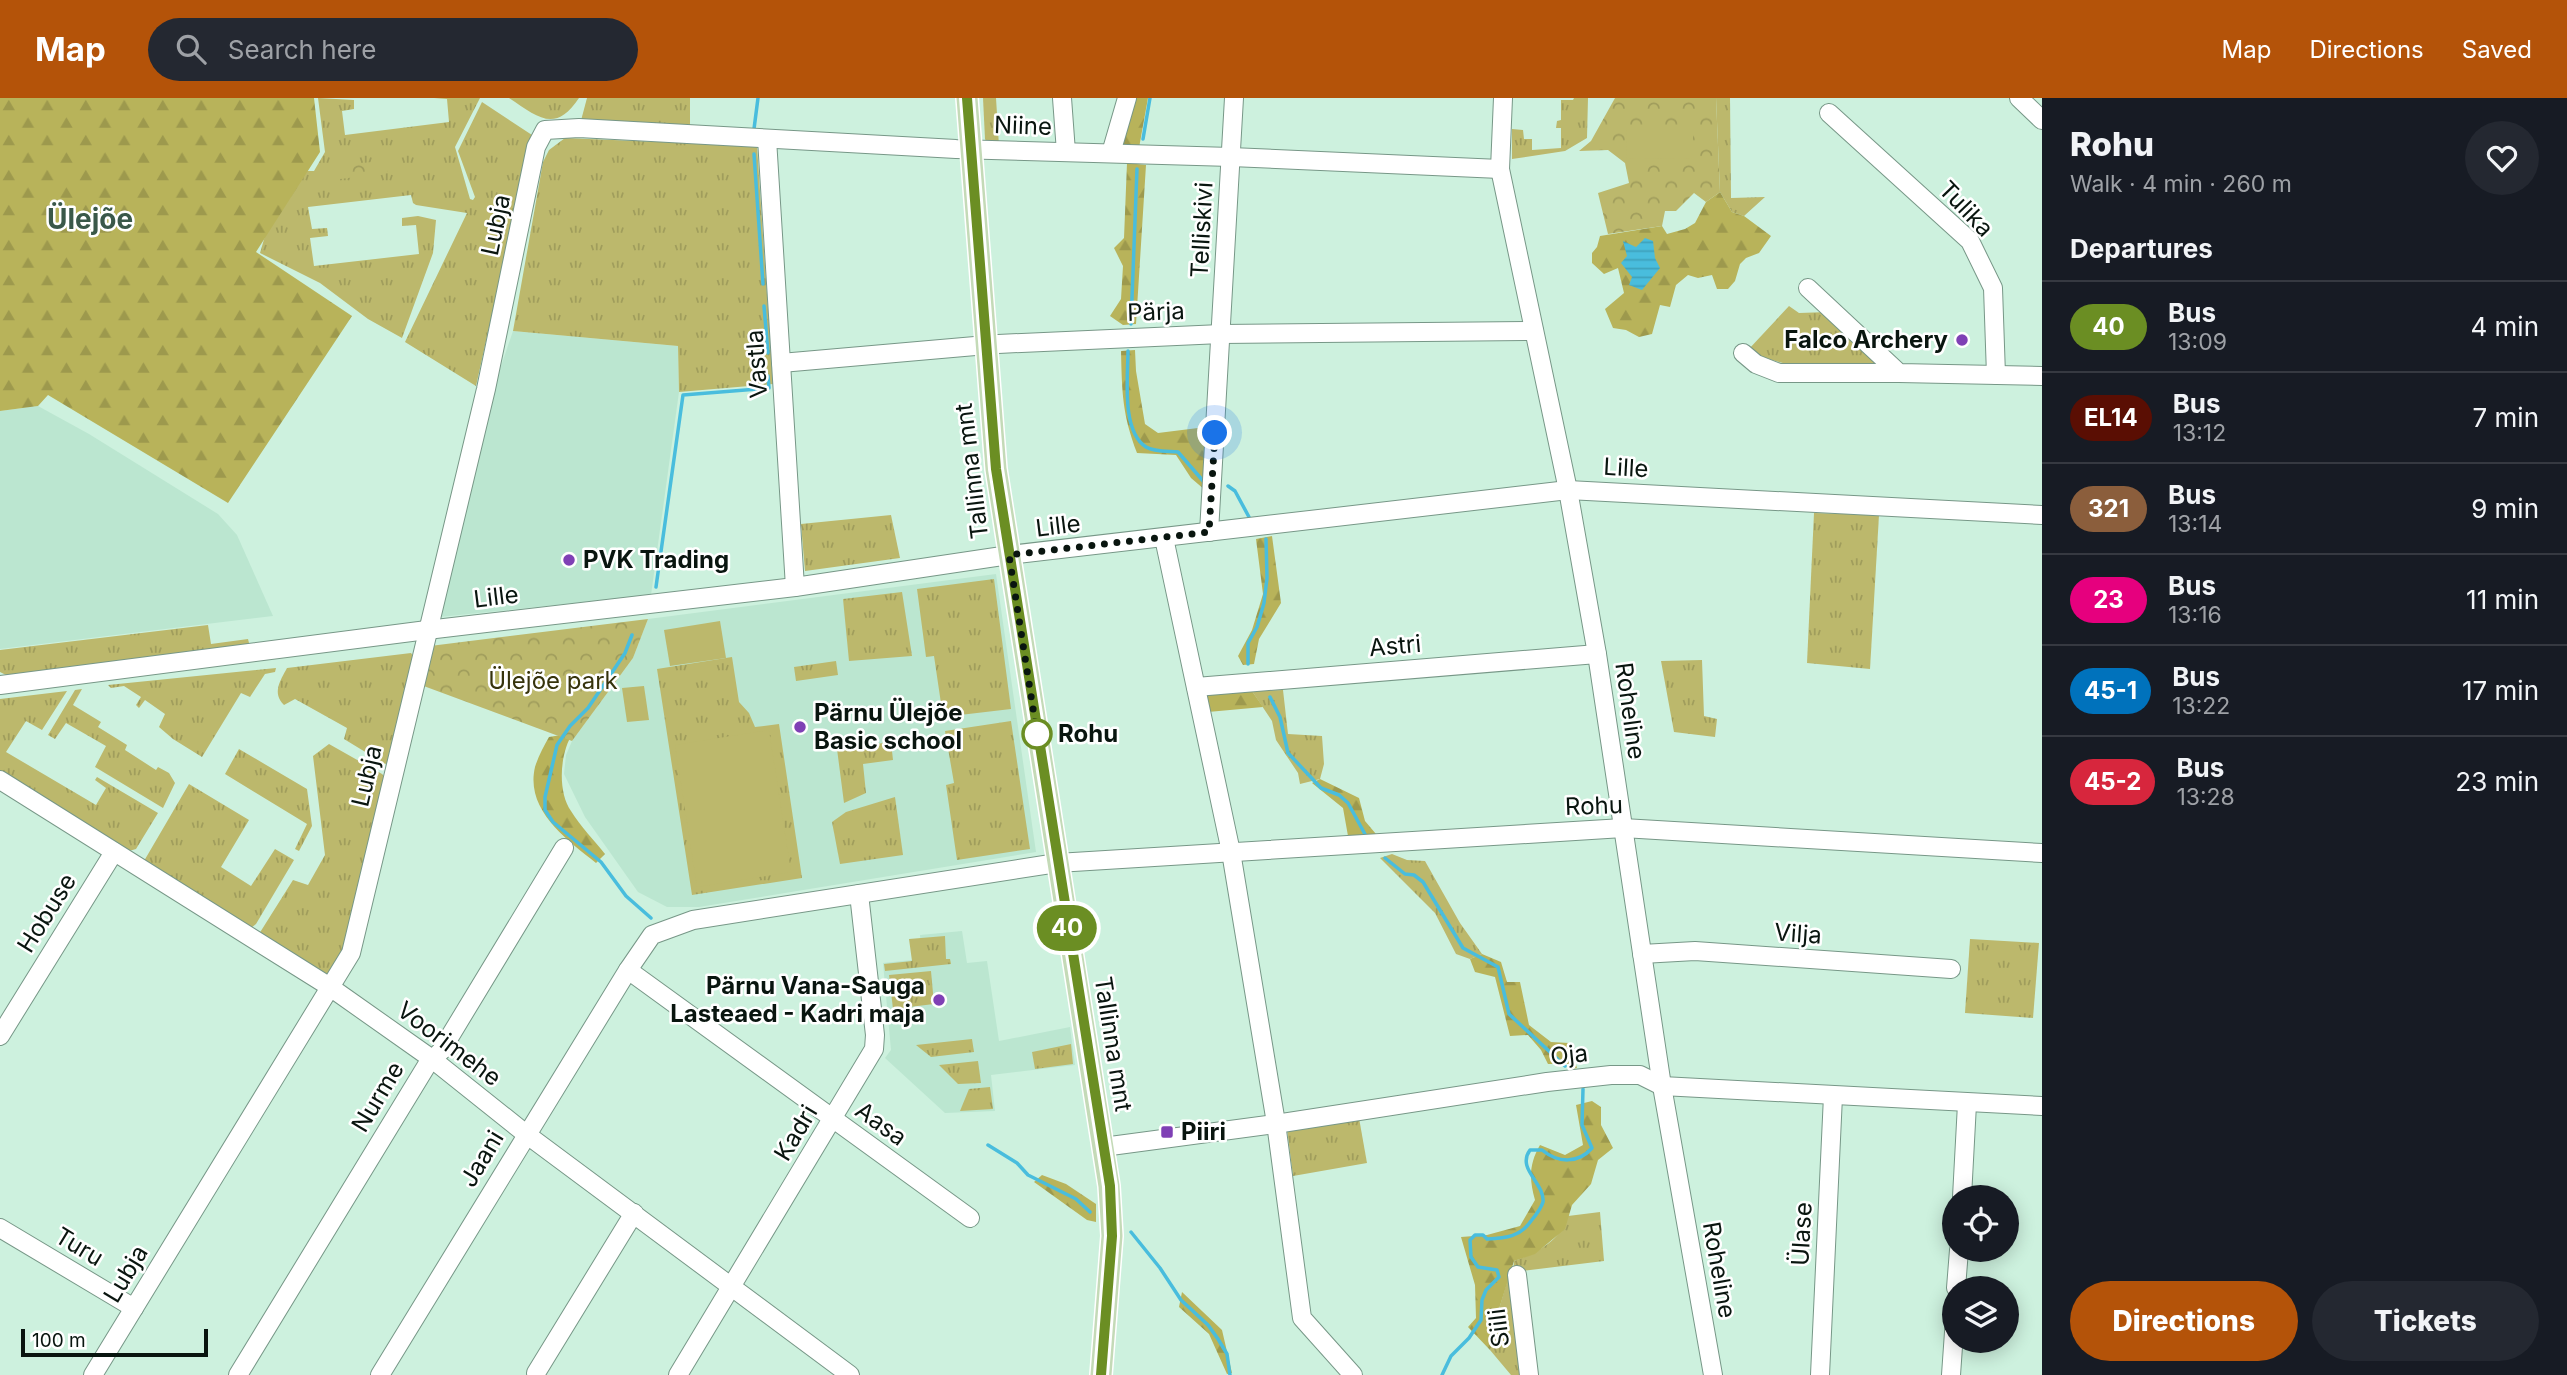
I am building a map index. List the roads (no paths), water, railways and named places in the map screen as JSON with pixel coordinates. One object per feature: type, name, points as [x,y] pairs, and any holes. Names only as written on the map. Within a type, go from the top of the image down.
[{"type":"main road","name":"Tallinna mnt","points":[[967,98],[996,469],[1110,1186],[1112,1236],[1101,1375]]},
{"type":"street","points":[[1062,98],[1066,152]]},
{"type":"street","points":[[1111,153],[1127,98]]},
{"type":"street","name":"Telliskivi","points":[[1209,532],[1234,98]]},
{"type":"street","name":"Roheline","points":[[1503,98],[1500,169],[1568,490],[1597,654],[1662,1086],[1713,1375]]},
{"type":"street","points":[[2019,98],[2042,120]]},
{"type":"street","name":"Tulika","points":[[1829,113],[1970,241],[1993,288],[1996,375]]},
{"type":"street","name":"Niine","points":[[545,130],[579,128],[970,149],[1500,169]]},
{"type":"street","name":"Lubja","points":[[93,1375],[351,953],[486,389],[536,147],[545,130]]},
{"type":"street","name":"Vastla","points":[[767,139],[795,587]]},
{"type":"street","points":[[1808,288],[1899,373]]},
{"type":"street","name":"Pärja","points":[[781,363],[985,344],[1221,334],[1534,331]]},
{"type":"street","points":[[1743,353],[1756,364],[1779,373],[2042,376]]},
{"type":"street","name":"Lille","points":[[0,685],[427,630],[795,587],[1009,555],[1568,490],[2042,515]]},
{"type":"street","points":[[1164,538],[1231,852],[1276,1124],[1302,1318],[1353,1375]]},
{"type":"street","name":"Astri","points":[[1196,687],[1597,654]]},
{"type":"street","name":"Voorimehe","points":[[1,784],[330,987],[432,1059],[526,1134],[732,1287],[839,1372]]},
{"type":"street","name":"Rohu","points":[[628,970],[652,935],[693,920],[1057,863],[1623,828],[2042,853]]},
{"type":"street","name":"Nurme","points":[[238,1375],[427,1065],[441,1051],[564,848]]},
{"type":"street","name":"Hobuse","points":[[0,1036],[114,852]]},
{"type":"street","name":"Kadri","points":[[678,1375],[874,1049],[875,1035],[859,894]]},
{"type":"street","name":"Vilja","points":[[1642,954],[1695,951],[1951,969]]},
{"type":"street","name":"Aasa","points":[[628,970],[970,1218]]},
{"type":"street","name":"Jaani","points":[[380,1375],[628,970]]},
{"type":"street","name":"Oja","points":[[1103,1147],[1276,1124],[1490,1089],[1611,1075],[1640,1075],[1662,1086],[2042,1106]]},
{"type":"street","name":"Ülase","points":[[1820,1375],[1833,1096]]},
{"type":"street","points":[[1963,1185],[1967,1104]]},
{"type":"street","points":[[536,1373],[634,1213]]},
{"type":"street","name":"Turu","points":[[0,1228],[134,1308]]},
{"type":"street","name":"Siili","points":[[1517,1275],[1529,1375]]},
{"type":"street","points":[[1951,1375],[1953,1353]]},
{"type":"water","points":[[1645,238],[1653,241],[1655,258],[1660,268],[1642,290],[1629,285],[1632,277],[1621,263],[1627,256],[1623,241],[1636,247]]},
{"type":"waterway","points":[[754,129],[758,98]]},
{"type":"waterway","points":[[1143,139],[1150,98]]},
{"type":"waterway","points":[[754,154],[763,284]]},
{"type":"waterway","points":[[1131,324],[1137,169]]},
{"type":"waterway","points":[[764,306],[768,353]]},
{"type":"waterway","points":[[1128,351],[1129,416],[1138,439],[1149,449],[1178,452],[1204,482]]},
{"type":"waterway","points":[[656,587],[683,395],[769,388],[768,376]]},
{"type":"waterway","points":[[1228,486],[1235,491],[1249,517]]},
{"type":"waterway","points":[[1248,664],[1248,643],[1257,627],[1264,603],[1267,578],[1266,539]]},
{"type":"waterway","points":[[632,635],[625,653],[588,708],[570,726],[557,745],[545,797],[545,810],[553,822],[601,862],[626,896],[651,918]]},
{"type":"waterway","points":[[1270,697],[1280,717],[1288,753],[1321,788],[1339,795],[1348,803],[1366,836]]},
{"type":"waterway","points":[[1385,858],[1405,874],[1414,875],[1423,882],[1463,948],[1498,967],[1509,1014],[1565,1066]]},
{"type":"waterway","points":[[1442,1375],[1451,1356],[1469,1338],[1481,1320],[1482,1300],[1486,1290],[1499,1277],[1497,1270],[1478,1267],[1471,1257],[1470,1240],[1475,1235],[1483,1235],[1487,1239],[1517,1233],[1527,1226],[1538,1212],[1543,1202],[1540,1189],[1526,1163],[1530,1150],[1542,1150],[1568,1160],[1581,1157],[1592,1148],[1582,1125],[1583,1089]]},
{"type":"waterway","points":[[988,1145],[1017,1163],[1028,1175],[1076,1199],[1090,1212]]},
{"type":"waterway","points":[[1131,1232],[1181,1300],[1208,1325],[1218,1339],[1227,1354],[1230,1375]]},
{"type":"place","name":"Falco Archery","points":[[1962,340]]},
{"type":"place","name":"PVK Trading","points":[[569,560]]},
{"type":"place","name":"Pärnu Ülejõe Basic school","points":[[800,727]]},
{"type":"place","name":"Rohu","points":[[1037,734]]},
{"type":"place","name":"Pärnu Vana-Sauga Lasteaed - Kadri maja","points":[[939,1000]]},
{"type":"place","name":"Piiri","points":[[1167,1132]]},
{"type":"district","name":"Ülejõe","points":[[90,219]]},
{"type":"park label","name":"Ülejõe park","points":[[553,681]]}]
